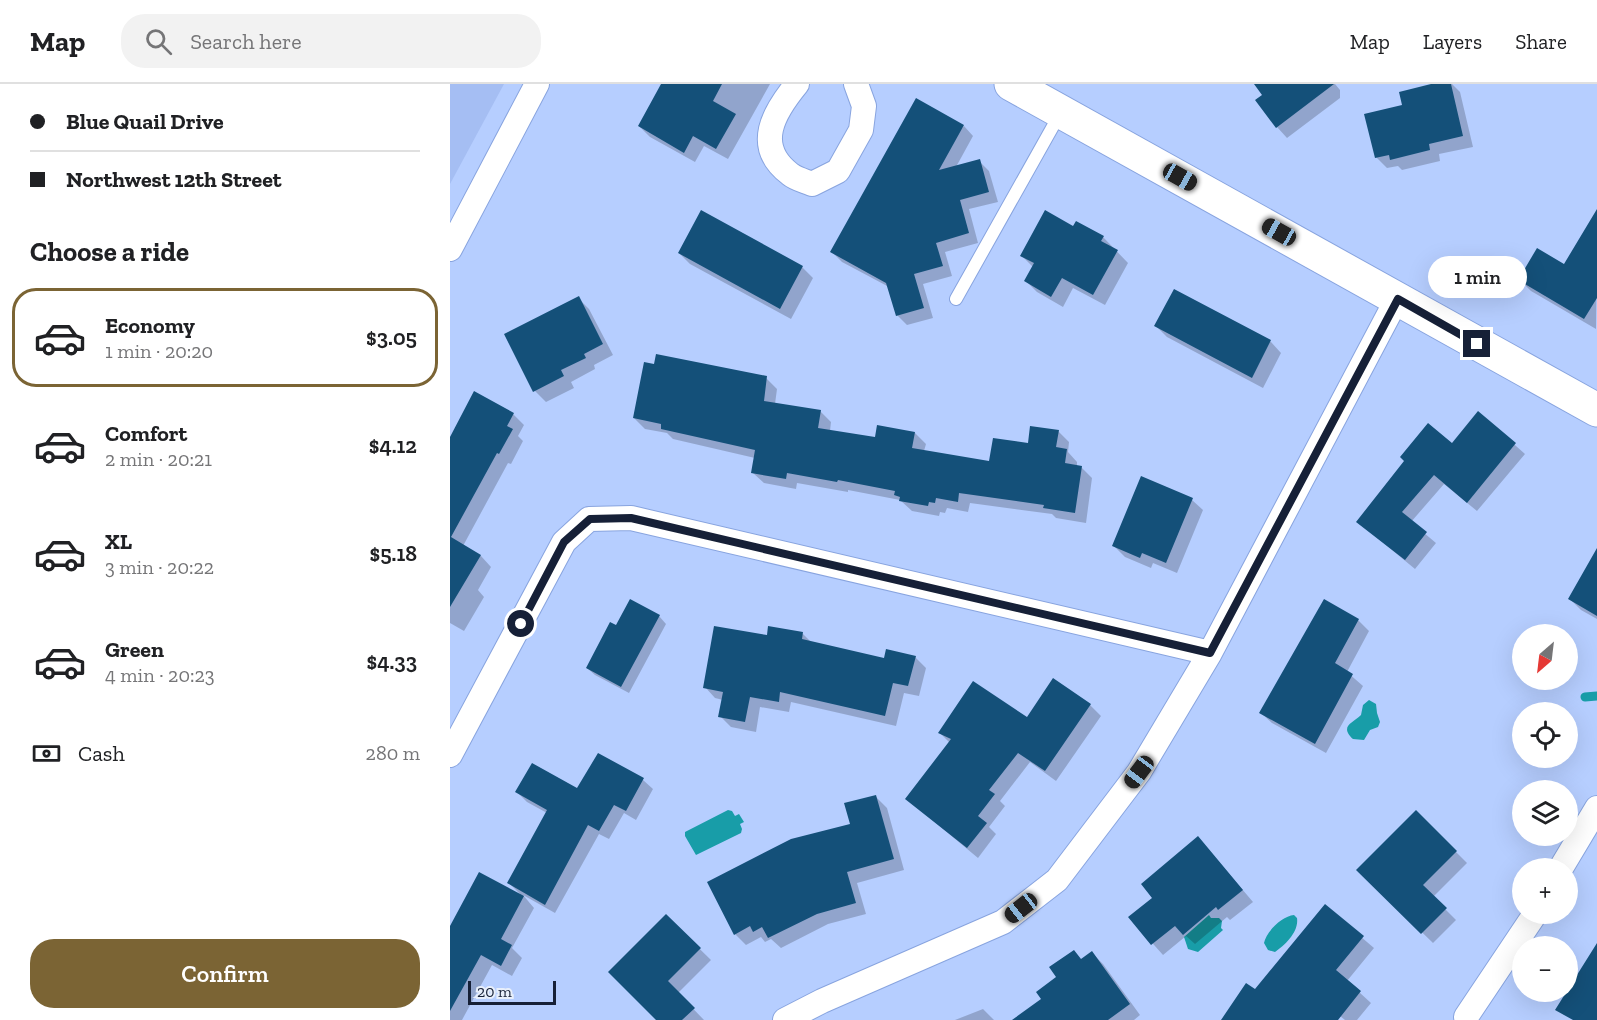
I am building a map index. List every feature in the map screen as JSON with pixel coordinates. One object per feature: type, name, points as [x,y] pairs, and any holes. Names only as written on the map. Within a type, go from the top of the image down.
[{"type":"street","points":[[450,249],[537,84]]},
{"type":"street","points":[[798,84],[784,101],[769,131],[773,157],[791,175],[812,184],[838,171],[861,130],[864,106],[856,84]]},
{"type":"street","points":[[1011,84],[1597,410]]},
{"type":"street","points":[[785,1020],[822,1001],[1003,922],[1057,880],[1139,772],[1210,653],[1398,299]]},
{"type":"street","points":[[450,756],[458,720],[564,542],[590,519],[631,518],[1210,653]]},
{"type":"street","points":[[1567,858],[1597,808]]},
{"type":"street","points":[[1465,1019],[1528,924]]},
{"type":"lane","points":[[956,299],[1061,111]]},
{"type":"shaded area","points":[[450,84],[504,84],[450,184]]},
{"type":"shaded area","points":[[1369,700],[1376,704],[1380,722],[1378,727],[1370,730],[1364,740],[1353,739],[1347,728],[1361,715],[1363,705]]},
{"type":"shaded area","points":[[728,810],[732,811],[735,816],[739,814],[744,822],[740,824],[741,833],[696,855],[685,832]]},
{"type":"shaded area","points":[[1209,915],[1211,918],[1219,918],[1222,921],[1223,930],[1198,952],[1188,949],[1184,937]]},
{"type":"shaded area","points":[[1294,915],[1297,923],[1290,938],[1275,952],[1268,950],[1264,943],[1271,930],[1280,921]]},
{"type":"building","points":[[661,84],[722,84],[713,101],[736,114],[716,149],[693,136],[684,153],[638,126]]},
{"type":"building","points":[[1254,84],[1334,84],[1276,128],[1255,100],[1262,95]]},
{"type":"building","points":[[1431,84],[1451,84],[1463,136],[1429,144],[1430,150],[1390,160],[1389,155],[1375,158],[1364,114],[1402,105],[1399,92]]},
{"type":"building","points":[[916,98],[964,125],[939,170],[980,159],[989,192],[960,200],[969,233],[936,243],[943,266],[914,274],[924,308],[896,316],[886,283],[830,252]]},
{"type":"building","points":[[1597,209],[1597,298],[1584,319],[1518,280],[1537,248],[1564,264]]},
{"type":"building","points":[[701,210],[803,266],[780,309],[678,253]]},
{"type":"building","points":[[1045,210],[1073,226],[1076,221],[1104,236],[1101,241],[1118,250],[1093,295],[1062,278],[1051,297],[1024,281],[1034,263],[1020,256]]},
{"type":"building","points":[[1174,289],[1271,340],[1252,378],[1154,326]]},
{"type":"building","points":[[579,296],[603,344],[584,354],[586,358],[561,370],[564,376],[533,392],[504,334]]},
{"type":"building","points":[[656,354],[767,376],[764,401],[821,410],[818,428],[875,437],[877,425],[915,432],[912,448],[989,461],[993,438],[1028,443],[1030,426],[1059,430],[1056,447],[1067,449],[1065,463],[1082,466],[1075,513],[1043,508],[1044,505],[959,493],[958,502],[936,498],[935,503],[929,502],[928,506],[899,501],[900,497],[894,495],[895,491],[838,480],[837,482],[787,473],[786,479],[751,473],[755,450],[661,429],[661,424],[633,418],[644,362],[654,364]]},
{"type":"building","points":[[474,391],[514,413],[507,426],[513,429],[499,454],[497,453],[451,537],[481,555],[450,607],[450,437]]},
{"type":"building","points":[[1478,411],[1516,443],[1467,503],[1434,475],[1402,512],[1427,532],[1405,560],[1356,522],[1404,461],[1400,457],[1428,423],[1452,443]]},
{"type":"building","points":[[1141,476],[1193,498],[1166,563],[1142,553],[1140,558],[1112,546]]},
{"type":"building","points":[[1597,548],[1597,616],[1568,599]]},
{"type":"building","points":[[630,599],[660,615],[621,687],[586,668],[610,622],[616,625]]},
{"type":"building","points":[[1324,599],[1359,619],[1335,663],[1353,674],[1315,744],[1259,713]]},
{"type":"building","points":[[714,626],[767,635],[768,626],[803,632],[802,639],[884,658],[886,649],[916,656],[908,686],[893,683],[885,716],[780,692],[779,702],[750,697],[745,722],[718,717],[723,692],[703,688]]},
{"type":"building","points":[[1053,678],[1091,704],[1045,771],[1018,753],[989,790],[995,794],[978,816],[987,823],[967,848],[905,799],[951,739],[938,733],[973,681],[1027,717]]},
{"type":"building","points":[[598,753],[644,778],[626,811],[614,805],[599,831],[588,825],[545,905],[507,883],[547,810],[515,792],[532,763],[577,788]]},
{"type":"building","points":[[876,795],[894,859],[847,872],[856,903],[817,914],[768,938],[762,927],[753,932],[750,926],[734,935],[707,882],[791,839],[850,824],[844,803]]},
{"type":"building","points":[[1416,810],[1457,851],[1423,885],[1447,908],[1421,934],[1356,870]]},
{"type":"building","points":[[1198,836],[1243,890],[1218,910],[1216,907],[1183,935],[1175,926],[1151,945],[1128,917],[1152,898],[1141,884]]},
{"type":"building","points":[[479,872],[524,896],[501,939],[512,945],[501,966],[481,955],[450,1011],[450,926]]},
{"type":"building","points":[[1325,904],[1364,936],[1336,970],[1361,991],[1338,1020],[1221,1020],[1246,983],[1255,989]]},
{"type":"building","points":[[666,914],[701,948],[668,981],[695,1008],[682,1020],[656,1020],[608,972]]},
{"type":"building","points":[[1597,943],[1597,1020],[1573,1020],[1555,1010],[1560,1002],[1578,1002],[1578,973]]},
{"type":"building","points":[[1074,950],[1081,959],[1092,951],[1130,1004],[1108,1020],[1012,1020],[1041,999],[1036,992],[1056,977],[1049,967]]},
{"type":"waterway","points":[[1585,697],[1597,696]]},
{"type":"route","points":[[521,624],[564,542],[590,519],[631,518],[1210,653],[1398,299],[1477,344]]}]
